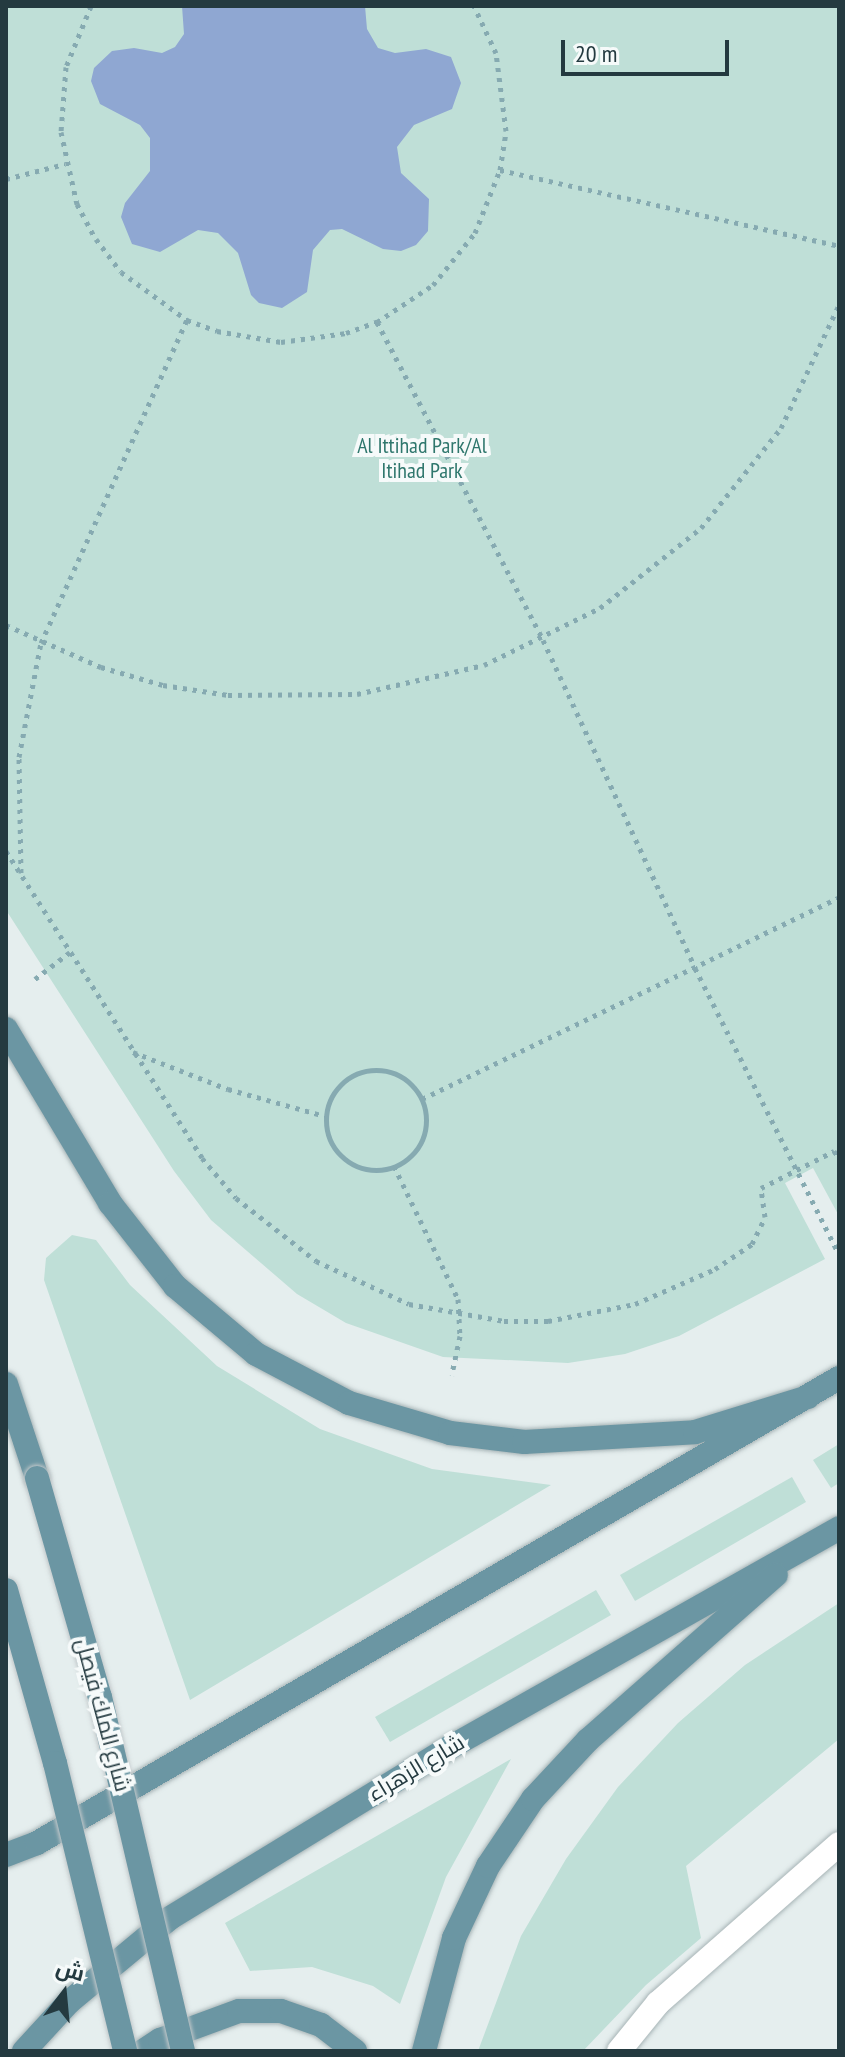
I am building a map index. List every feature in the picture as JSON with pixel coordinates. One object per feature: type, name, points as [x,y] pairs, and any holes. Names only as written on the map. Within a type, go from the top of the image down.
[{"type":"main road","points":[[6,1029],[110,1203],[175,1286],[256,1354],[349,1403],[450,1433],[524,1442],[695,1432],[808,1397]]},
{"type":"main road","points":[[6,1855],[37,1843],[839,1378]]},
{"type":"main road","name":"شارع الملك فيصل","points":[[6,1384],[37,1478],[100,1697],[183,2051]]},
{"type":"main road","name":"شارع الزهراء","points":[[24,2051],[69,2002],[170,1918],[449,1748],[839,1528]]},
{"type":"main road","points":[[424,2051],[454,1938],[488,1866],[533,1799],[588,1740],[810,1544]]},
{"type":"main road","points":[[6,1590],[59,1778],[125,2051]]},
{"type":"main road","points":[[143,2051],[160,2040],[239,2011],[281,2011],[321,2025],[355,2051]]},
{"type":"street","points":[[619,2051],[658,2003],[839,1844]]},
{"type":"path","points":[[91,6],[66,67],[61,132],[65,164],[77,204],[121,272],[187,320],[217,331],[281,342],[346,333],[377,322],[433,285],[456,261],[475,233],[500,170],[504,92],[496,53],[474,6]]},
{"type":"path","points":[[6,179],[65,164]]},
{"type":"path","points":[[500,170],[839,246]]},
{"type":"path","points":[[6,625],[41,643],[163,685],[293,698],[421,683],[484,665],[543,640],[653,571],[744,480],[812,371],[839,305]]},
{"type":"path","points":[[21,874],[19,757],[41,643],[187,320]]},
{"type":"path","points":[[377,322],[543,640],[793,1172],[839,1254]]},
{"type":"path","points":[[6,851],[202,1158],[274,1232],[362,1286],[460,1316],[548,1321],[606,1312],[676,1289],[752,1244],[765,1217],[761,1188],[834,1151],[839,1157]]},
{"type":"path","points":[[422,1099],[839,897]]},
{"type":"path","points":[[35,979],[70,952]]},
{"type":"path","points":[[132,1051],[228,1089],[325,1116]]},
{"type":"path","points":[[367,1070],[400,1076],[422,1099],[422,1139],[394,1166],[378,1170],[346,1160],[334,1148],[325,1116],[338,1086],[367,1070]]},
{"type":"path","points":[[394,1166],[453,1282],[460,1316],[452,1375]]},
{"type":"green space","name":"Al Ittihad Park/Al Itihad Park","points":[[6,6],[839,6],[839,1216],[813,1168],[785,1183],[825,1259],[679,1336],[625,1354],[568,1363],[443,1357],[346,1323],[297,1294],[211,1220],[174,1171],[6,910]]},
{"type":"green space","points":[[72,1235],[96,1240],[130,1285],[217,1366],[320,1429],[432,1469],[551,1485],[190,1700],[44,1280],[46,1258]]},
{"type":"green space","points":[[839,1444],[839,1483],[831,1488],[813,1460]]},
{"type":"green space","points":[[792,1477],[806,1502],[635,1601],[620,1575]]},
{"type":"green space","points":[[596,1590],[611,1615],[390,1742],[375,1717]]},
{"type":"green space","points":[[839,1603],[839,1739],[686,1866],[701,1938],[646,1985],[583,2051],[478,2051],[521,1936],[566,1859],[618,1787],[678,1723],[745,1665]]},
{"type":"green space","points":[[511,1759],[446,1877],[400,2004],[373,1986],[312,1967],[250,1971],[225,1923]]},
{"type":"water","points":[[182,6],[365,6],[367,29],[378,48],[395,53],[426,49],[451,57],[461,83],[452,109],[414,125],[397,147],[401,173],[429,199],[428,231],[416,245],[401,251],[383,249],[342,229],[330,230],[313,250],[307,292],[282,308],[259,303],[251,295],[238,253],[218,233],[198,230],[160,252],[132,244],[121,217],[125,203],[150,171],[150,138],[140,125],[100,104],[91,81],[94,68],[112,51],[134,48],[162,53],[175,47],[184,34]]}]
